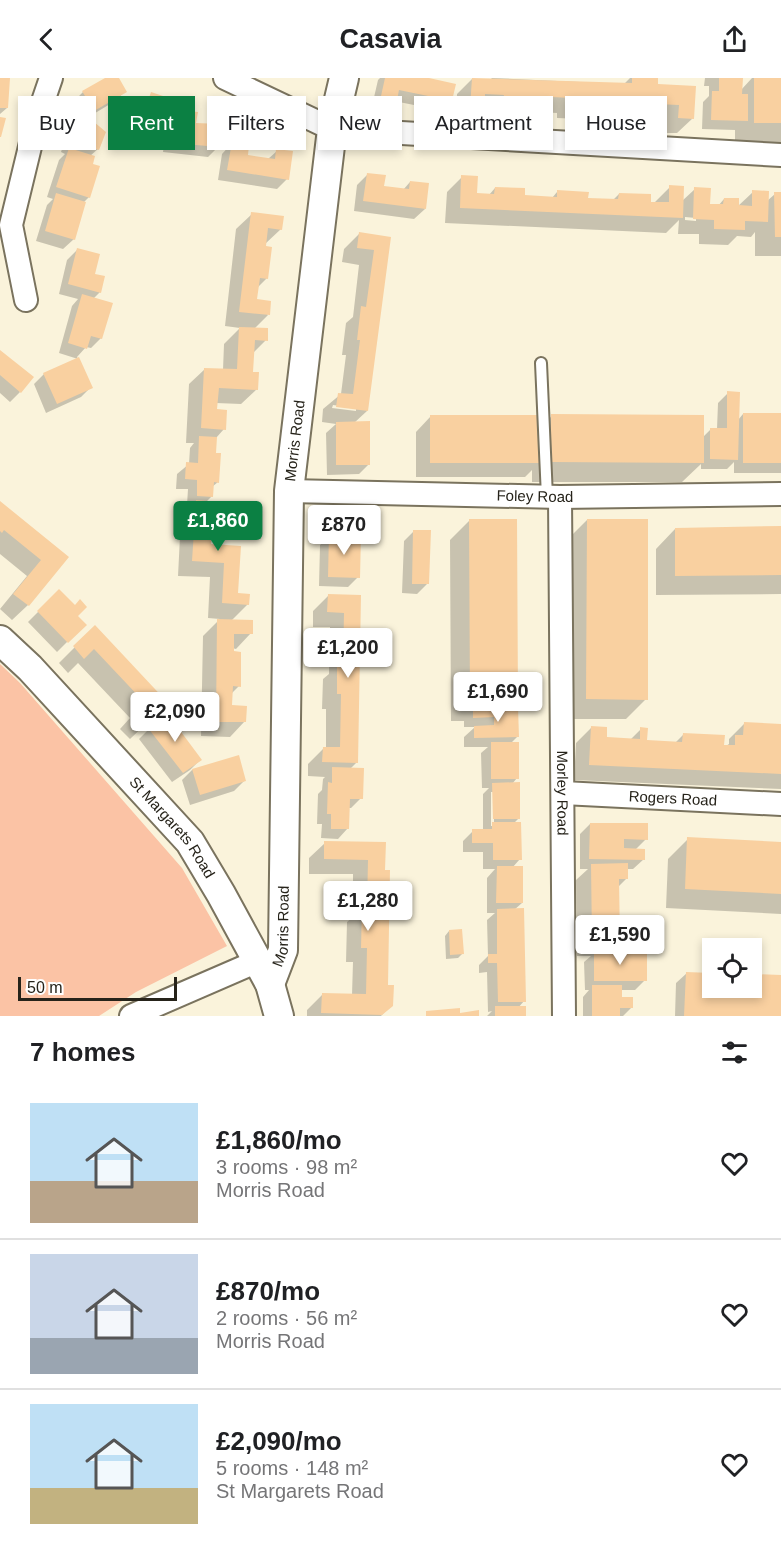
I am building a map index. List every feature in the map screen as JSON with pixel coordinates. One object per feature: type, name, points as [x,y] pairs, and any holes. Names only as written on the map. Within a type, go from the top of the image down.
[{"type":"street","points":[[26,300],[11,225],[36,122],[51,78]]},
{"type":"street","points":[[225,78],[318,122]]},
{"type":"street","name":"Morris Road","points":[[340,96],[344,78]]},
{"type":"street","points":[[402,133],[781,155]]},
{"type":"street","name":"Morris Road","points":[[264,972],[283,950],[289,491],[330,150]]},
{"type":"street","name":"Foley Road","points":[[289,491],[553,497],[781,494]]},
{"type":"street","name":"Morley Road","points":[[553,497],[563,793],[564,1016]]},
{"type":"street","name":"St Margarets Road","points":[[0,640],[30,668],[190,842],[264,972],[279,1016]]},
{"type":"street","name":"Rogers Road","points":[[563,793],[781,804]]},
{"type":"street","points":[[131,1016],[264,972]]},
{"type":"lane","points":[[541,363],[553,497]]},
{"type":"shaded area","points":[[0,664],[20,683],[182,868],[227,946],[136,992],[99,1016],[0,1016]]},
{"type":"building","points":[[0,78],[10,78],[8,108],[0,108]]},
{"type":"building","points":[[105,78],[119,78],[127,92],[120,96],[108,96],[108,103],[96,110],[96,96],[85,96],[82,91]]},
{"type":"building","points":[[385,78],[429,78],[456,84],[453,96],[428,96],[399,90],[398,96],[381,96]]},
{"type":"building","points":[[472,78],[632,83],[632,78],[658,78],[658,84],[696,86],[694,119],[678,118],[679,105],[667,104],[667,96],[565,98],[485,94],[485,96],[471,96]]},
{"type":"building","points":[[719,78],[743,78],[742,94],[748,94],[748,121],[711,120],[712,91],[719,91]]},
{"type":"building","points":[[754,78],[781,78],[781,123],[754,123]]},
{"type":"building","points":[[151,92],[163,96],[150,96]]},
{"type":"building","points":[[195,112],[198,112],[196,123],[207,123],[207,146],[195,145]]},
{"type":"building","points":[[0,117],[6,118],[1,137],[0,137]]},
{"type":"building","points":[[96,124],[106,132],[99,150],[96,149]]},
{"type":"building","points":[[68,150],[95,156],[93,164],[100,166],[90,198],[56,187]]},
{"type":"building","points":[[231,150],[248,150],[248,155],[275,159],[276,150],[293,151],[289,180],[227,170]]},
{"type":"building","points":[[367,173],[386,175],[384,186],[409,189],[410,181],[429,183],[426,209],[363,201]]},
{"type":"building","points":[[461,175],[478,176],[477,193],[494,194],[495,187],[525,188],[525,195],[557,197],[557,190],[589,192],[588,198],[618,199],[619,193],[651,194],[651,202],[669,202],[669,185],[684,186],[683,218],[460,208]]},
{"type":"building","points":[[694,187],[711,188],[710,204],[723,204],[724,198],[739,198],[739,205],[752,206],[752,190],[769,191],[768,222],[745,221],[745,230],[714,229],[714,220],[693,219]]},
{"type":"building","points":[[774,192],[781,192],[781,237],[775,237]]},
{"type":"building","points":[[56,193],[86,202],[75,240],[45,231]]},
{"type":"building","points":[[251,212],[284,216],[282,230],[268,228],[266,246],[272,247],[268,279],[260,278],[257,299],[271,301],[270,315],[239,312]]},
{"type":"building","points":[[359,232],[391,237],[368,411],[336,407],[338,393],[353,394],[360,340],[357,340],[361,306],[366,307],[374,250],[357,248]]},
{"type":"building","points":[[77,248],[100,254],[95,274],[105,276],[101,293],[68,284]]},
{"type":"building","points":[[82,294],[113,303],[102,339],[91,336],[87,349],[68,343]]},
{"type":"building","points":[[239,327],[268,328],[268,341],[255,340],[253,372],[259,372],[258,390],[219,388],[217,409],[227,410],[226,430],[201,428],[204,368],[237,369]]},
{"type":"building","points":[[0,350],[34,377],[21,393],[0,375]]},
{"type":"building","points":[[79,357],[93,388],[57,404],[43,373]]},
{"type":"building","points":[[727,391],[740,392],[738,460],[710,459],[710,428],[727,428]]},
{"type":"building","points":[[743,413],[781,413],[781,463],[743,463]]},
{"type":"building","points":[[551,414],[704,415],[704,463],[551,462]]},
{"type":"building","points":[[430,415],[542,415],[542,463],[430,463]]},
{"type":"building","points":[[370,421],[370,465],[336,465],[336,422]]},
{"type":"building","points":[[199,436],[217,437],[216,453],[221,453],[219,483],[214,482],[213,497],[197,496],[197,480],[185,479],[186,462],[198,463]]},
{"type":"building","points":[[196,500],[221,502],[220,519],[213,519],[211,544],[241,546],[238,593],[250,594],[249,605],[222,603],[224,563],[192,561]]},
{"type":"building","points":[[0,501],[69,557],[29,606],[13,594],[41,560],[4,530],[2,533],[0,531]]},
{"type":"building","points":[[469,519],[517,519],[518,702],[470,702]]},
{"type":"building","points":[[587,519],[648,519],[648,700],[586,699]]},
{"type":"building","points":[[781,526],[781,575],[675,576],[675,528]]},
{"type":"building","points":[[413,530],[431,530],[429,584],[412,584]]},
{"type":"building","points":[[329,533],[361,534],[360,578],[328,577]]},
{"type":"building","points":[[59,589],[75,605],[80,599],[87,607],[78,616],[87,625],[68,643],[37,611]]},
{"type":"building","points":[[328,594],[361,595],[358,763],[322,762],[323,747],[340,747],[341,694],[337,694],[337,663],[343,663],[344,613],[327,612]]},
{"type":"building","points":[[217,619],[253,620],[253,634],[234,634],[234,651],[241,652],[241,687],[233,686],[232,705],[247,706],[246,722],[216,722]]},
{"type":"building","points":[[95,625],[169,704],[146,725],[134,713],[144,702],[94,649],[84,659],[73,646]]},
{"type":"building","points":[[518,707],[519,737],[474,738],[474,726],[494,725],[494,717],[473,718],[473,708]]},
{"type":"building","points":[[167,713],[202,760],[183,773],[148,728]]},
{"type":"building","points":[[744,722],[781,724],[781,774],[589,765],[591,726],[607,727],[607,737],[640,739],[640,727],[648,728],[647,740],[682,742],[683,733],[725,735],[724,745],[735,745],[735,735],[743,735]]},
{"type":"building","points":[[491,742],[519,742],[519,779],[491,779]]},
{"type":"building","points":[[239,755],[246,781],[200,795],[192,769]]},
{"type":"building","points":[[332,767],[364,768],[363,799],[350,799],[349,829],[331,829],[331,814],[327,814],[328,782],[332,783]]},
{"type":"building","points":[[520,782],[520,819],[493,819],[492,783]]},
{"type":"building","points":[[492,822],[521,822],[522,860],[493,860],[493,843],[472,843],[472,829],[492,829]]},
{"type":"building","points":[[590,823],[648,823],[648,840],[624,839],[624,848],[645,849],[645,860],[589,859]]},
{"type":"building","points":[[687,837],[781,842],[781,894],[685,889]]},
{"type":"building","points":[[324,841],[386,842],[385,870],[390,870],[388,985],[394,985],[393,1006],[382,1015],[321,1013],[322,993],[366,994],[367,948],[361,948],[362,906],[367,906],[368,860],[324,859]]},
{"type":"building","points":[[628,863],[628,879],[619,879],[620,941],[592,941],[591,864]]},
{"type":"building","points":[[497,866],[523,866],[523,903],[496,903]]},
{"type":"building","points":[[524,908],[526,1002],[498,1002],[497,963],[488,963],[488,954],[497,954],[497,909]]},
{"type":"building","points":[[462,929],[464,954],[450,955],[449,930]]},
{"type":"building","points":[[594,950],[647,950],[647,981],[594,981]]},
{"type":"building","points":[[686,972],[702,973],[702,998],[762,998],[762,974],[781,975],[781,1016],[684,1016]]},
{"type":"building","points":[[592,985],[622,985],[622,997],[633,997],[633,1008],[620,1008],[620,1016],[592,1016]]},
{"type":"building","points":[[495,1006],[526,1006],[526,1016],[495,1016]]},
{"type":"building","points":[[460,1008],[460,1013],[479,1010],[479,1016],[426,1016],[426,1011]]}]
